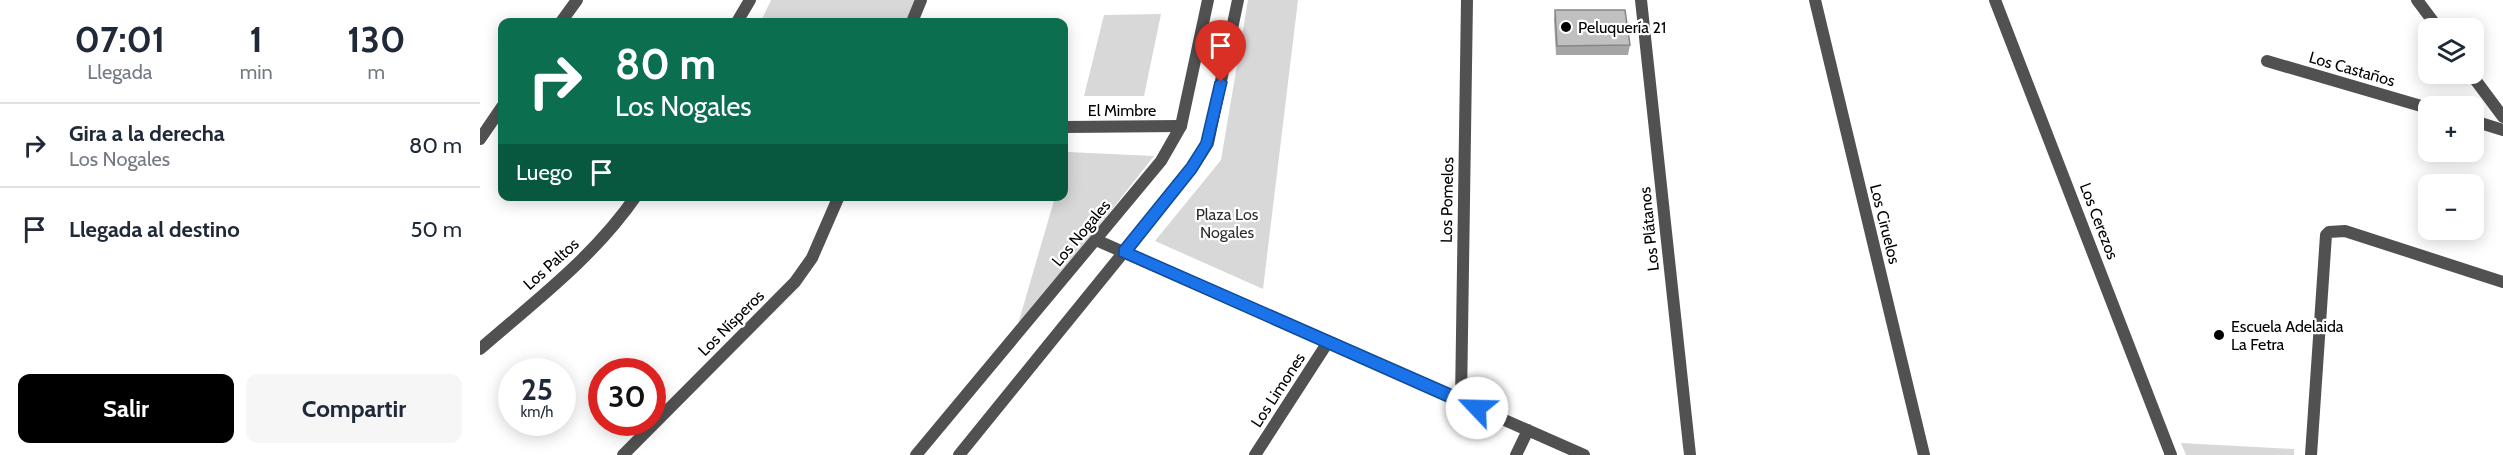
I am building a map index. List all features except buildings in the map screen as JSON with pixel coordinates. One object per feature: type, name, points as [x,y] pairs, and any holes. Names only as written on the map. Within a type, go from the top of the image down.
[{"type":"street","points":[[564,18],[577,0]]},
{"type":"street","points":[[739,18],[750,0]]},
{"type":"street","points":[[914,18],[921,0]]},
{"type":"street","name":"Los Nogales","points":[[916,455],[1161,161],[1181,126],[1208,0]]},
{"type":"street","points":[[959,455],[1192,168],[1208,143],[1238,0]]},
{"type":"street","name":"Los Pomelos","points":[[1461,401],[1467,0]]},
{"type":"street","name":"Los Plátanos","points":[[1641,0],[1690,455]]},
{"type":"street","name":"Los Ciruelos","points":[[1815,0],[1924,455]]},
{"type":"street","name":"Los Cerezos","points":[[1995,0],[2171,455]]},
{"type":"street","points":[[2417,0],[2430,18]]},
{"type":"street","name":"Los Castaños","points":[[2267,61],[2418,105]]},
{"type":"street","points":[[2478,84],[2503,117]]},
{"type":"street","points":[[480,139],[498,113]]},
{"type":"street","points":[[2484,125],[2503,130]]},
{"type":"street","name":"El Mimbre","points":[[1068,127],[1181,126]]},
{"type":"street","name":"Los Paltos","points":[[480,349],[594,247],[619,220],[632,201]]},
{"type":"street","name":"Los Nísperos","points":[[623,455],[795,282],[812,258],[836,201]]},
{"type":"street","points":[[2311,455],[2326,235],[2333,230],[2503,282]]},
{"type":"street","points":[[1096,240],[1584,455]]},
{"type":"street","name":"Los Limones","points":[[1256,455],[1328,342]]},
{"type":"street","points":[[1516,455],[1528,430]]},
{"type":"green space","points":[[771,0],[916,0],[910,18],[762,18]]},
{"type":"green space","name":"Plaza Los Nogales","points":[[1248,0],[1298,0],[1263,289],[1155,241],[1221,160]]},
{"type":"green space","points":[[1161,14],[1144,96],[1084,96],[1104,15]]},
{"type":"green space","points":[[1068,152],[1154,156],[1016,331],[1054,201],[1068,201]]},
{"type":"green space","points":[[2181,443],[2294,449],[2294,455],[2186,455]]},
{"type":"place","name":"Peluquería 21","points":[[1566,27]]},
{"type":"place","name":"Escuela Adelaida La Fetra","points":[[2219,335]]},
{"type":"route","points":[[1221,82],[1208,143],[1192,168],[1124,252],[1477,408]]}]
